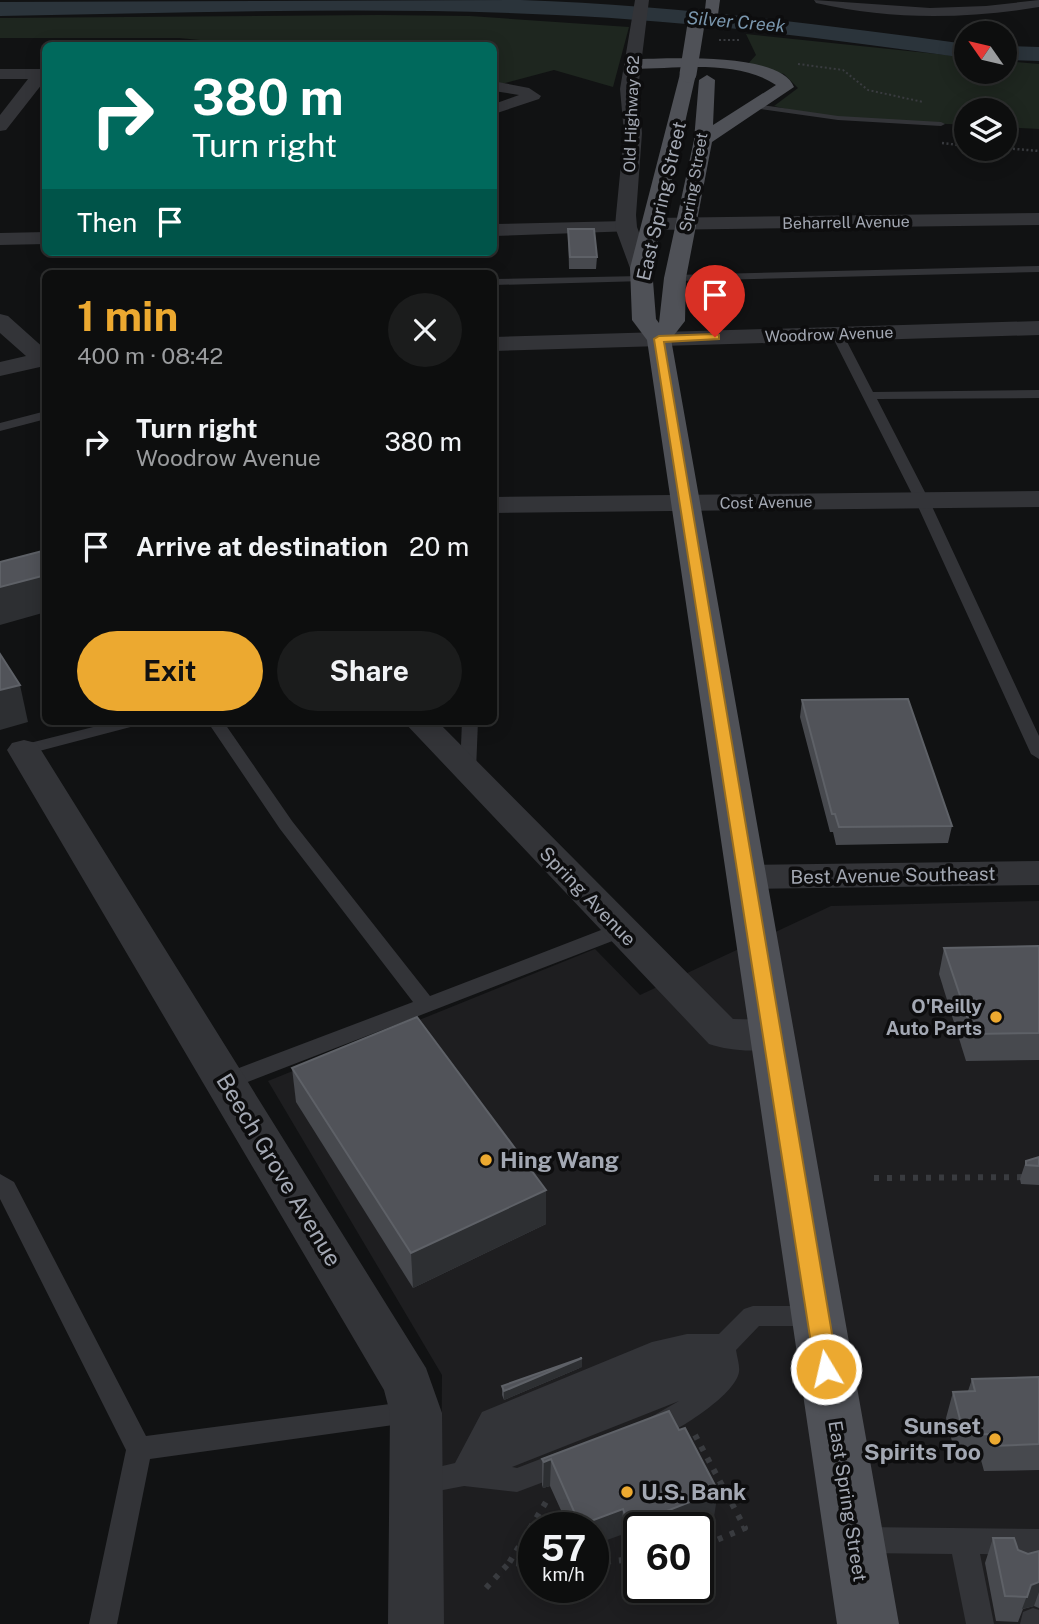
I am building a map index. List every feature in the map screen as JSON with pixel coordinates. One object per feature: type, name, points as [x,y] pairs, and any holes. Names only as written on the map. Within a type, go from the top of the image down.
[{"type":"main road","points":[[699,0],[704,19]]},
{"type":"main road","points":[[704,19],[713,0]]},
{"type":"main road","name":"Spring Street","points":[[659,339],[673,321],[675,278],[703,140],[698,74],[704,19]]},
{"type":"main road","points":[[633,58],[743,68],[775,76],[784,83],[782,91],[703,140]]},
{"type":"main road","name":"East Spring Street","points":[[698,74],[652,224],[641,274],[644,320],[659,339],[868,1624]]},
{"type":"street","name":"Old Highway 62","points":[[641,274],[626,227],[633,133],[629,89],[642,0]]},
{"type":"street","points":[[821,0],[922,11],[1013,9],[1039,3]]},
{"type":"street","points":[[973,11],[986,21]]},
{"type":"street","points":[[0,74],[42,74]]},
{"type":"street","points":[[0,126],[42,74]]},
{"type":"street","points":[[497,108],[533,96],[523,91],[498,87]]},
{"type":"street","name":"Beharrell Avenue","points":[[652,224],[1039,219]]},
{"type":"street","points":[[497,230],[626,227]]},
{"type":"street","points":[[0,239],[42,238]]},
{"type":"street","points":[[0,321],[42,357]]},
{"type":"street","name":"Woodrow Avenue","points":[[497,344],[838,334],[1031,335]]},
{"type":"street","points":[[0,369],[42,361]]},
{"type":"street","name":"Cost Avenue","points":[[497,505],[1039,499]]},
{"type":"street","name":"Spring Avenue","points":[[423,725],[723,1034],[773,1035]]},
{"type":"street","name":"Beech Grove Avenue","points":[[24,750],[408,1384],[416,1413],[416,1624]]},
{"type":"street","name":"Best Avenue Southeast","points":[[747,877],[1039,873]]},
{"type":"lane","points":[[756,106],[838,118],[941,124]]},
{"type":"lane","points":[[675,278],[1039,269]]},
{"type":"lane","points":[[497,282],[641,274]]},
{"type":"lane","points":[[838,334],[922,500],[1039,754]]},
{"type":"lane","points":[[869,396],[1039,394]]},
{"type":"lane","points":[[0,427],[42,416]]},
{"type":"lane","points":[[24,750],[121,725]]},
{"type":"lane","points":[[218,725],[286,825],[426,1004]]},
{"type":"lane","points":[[468,771],[470,725]]},
{"type":"lane","points":[[225,1082],[621,930]]},
{"type":"lane","points":[[0,1183],[6,1188],[61,1292],[139,1448],[103,1624]]},
{"type":"lane","points":[[416,1483],[463,1474],[687,1386],[753,1316],[818,1316]]},
{"type":"lane","points":[[463,1474],[491,1420],[652,1353],[687,1345],[723,1345]]},
{"type":"lane","points":[[634,1436],[673,1421],[707,1395],[727,1372],[723,1345]]},
{"type":"lane","points":[[139,1448],[416,1413]]},
{"type":"lane","points":[[463,1474],[517,1480],[582,1456]]},
{"type":"lane","points":[[854,1540],[963,1540],[1025,1549]]},
{"type":"lane","points":[[963,1540],[980,1624]]},
{"type":"path","points":[[739,49],[742,32]]},
{"type":"path","points":[[791,63],[843,69],[868,90],[935,106],[943,113],[941,124]]},
{"type":"path","points":[[1017,149],[1039,151]]},
{"type":"path","points":[[874,1178],[1039,1177]]},
{"type":"path","points":[[701,1425],[693,1431],[745,1528],[714,1541]]},
{"type":"path","points":[[486,1588],[509,1563],[553,1491]]},
{"type":"path","points":[[509,1563],[518,1563]]},
{"type":"shaded area","points":[[470,16],[629,27],[613,87],[554,70],[497,85],[497,42],[220,42],[179,38],[0,38],[0,18]]},
{"type":"shaded area","points":[[746,34],[954,56],[954,84],[1017,84],[1017,62],[1039,64],[1039,129],[1017,128],[1017,98],[954,98],[954,124],[845,118],[774,106],[798,88],[784,74],[746,66],[756,55]]},
{"type":"shaded area","points":[[1039,901],[1039,1624],[440,1624],[442,1375],[268,1081],[595,949],[640,995],[831,906]]},
{"type":"building","points":[[568,229],[594,229],[597,257],[570,257]]},
{"type":"building","points":[[42,551],[42,576],[0,587],[0,562]]},
{"type":"building","points":[[0,654],[20,685],[0,690]]},
{"type":"building","points":[[908,699],[952,826],[839,827],[835,814],[832,814],[802,700]]},
{"type":"building","name":"O'Reilly Auto Parts","points":[[1039,946],[1039,1033],[973,1034],[944,948]]},
{"type":"building","points":[[417,1017],[546,1190],[411,1253],[292,1068]]},
{"type":"building","points":[[1039,1157],[1039,1166],[1026,1165],[1026,1161]]},
{"type":"building","points":[[582,1358],[504,1391],[502,1386]]},
{"type":"building","points":[[1039,1377],[1039,1444],[992,1446],[989,1434],[964,1435],[953,1392],[975,1391],[972,1379]]},
{"type":"building","name":"U.S. Bank","points":[[669,1411],[679,1430],[685,1428],[718,1491],[664,1512],[624,1512],[623,1509],[609,1514],[609,1512],[574,1512],[551,1459],[544,1462],[542,1459]]},
{"type":"building","points":[[993,1538],[1014,1538],[1018,1550],[1028,1554],[1039,1551],[1039,1582],[1031,1585],[1027,1597],[1005,1596]]},
{"type":"waterway","name":"Silver Creek","points":[[0,9],[348,4],[556,8],[761,25],[954,49]]},
{"type":"waterway","name":"Silver Creek","points":[[1017,53],[1039,54]]},
{"type":"place","name":"O'Reilly Auto Parts","points":[[996,1017]]},
{"type":"place","name":"Hing Wang","points":[[486,1160]]},
{"type":"place","name":"Sunset Spirits Too","points":[[995,1439]]},
{"type":"place","name":"U.S. Bank","points":[[627,1492]]},
{"type":"route","points":[[715,337],[659,339],[826,1369]]}]
